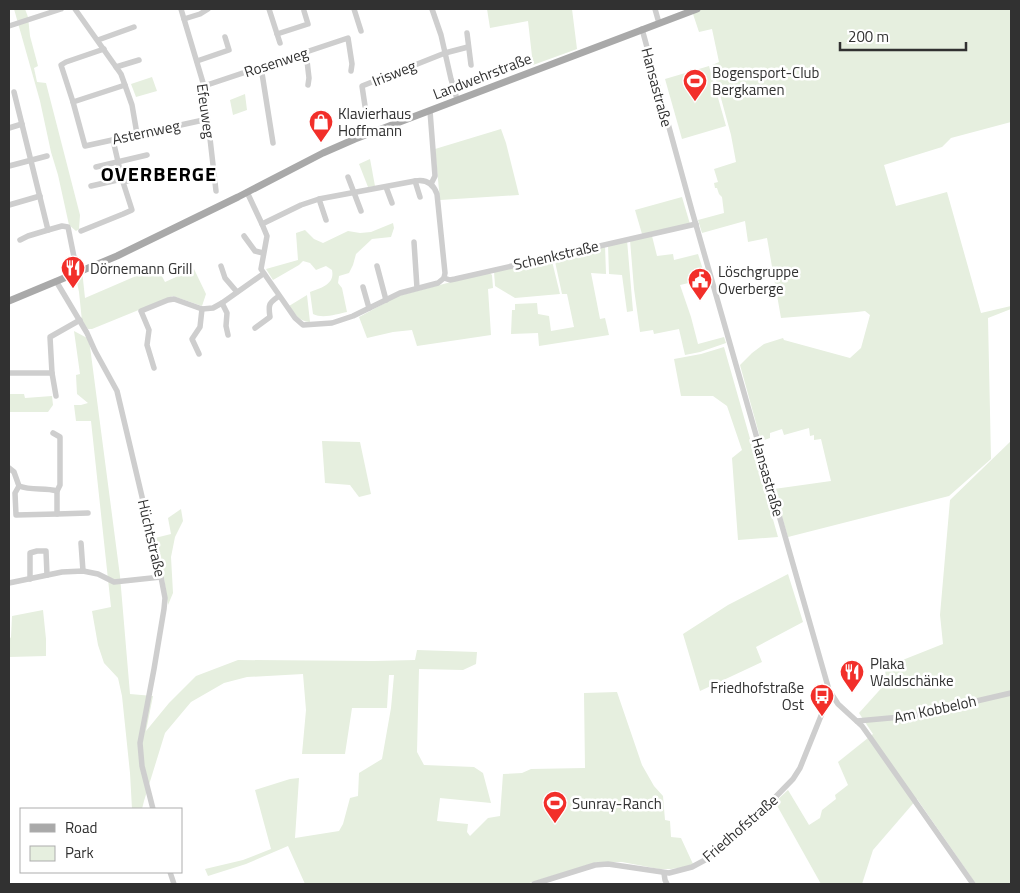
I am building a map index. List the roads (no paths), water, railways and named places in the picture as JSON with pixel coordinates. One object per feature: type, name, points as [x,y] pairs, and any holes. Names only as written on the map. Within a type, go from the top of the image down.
[{"type":"main road","name":"Landwehrstraße","points":[[9,301],[117,256],[338,146],[697,9]]},
{"type":"street","points":[[9,26],[61,9]]},
{"type":"street","points":[[75,9],[121,74],[132,105],[137,134]]},
{"type":"street","name":"Efeuweg","points":[[181,9],[204,86],[216,190]]},
{"type":"street","points":[[184,19],[200,14],[208,9]]},
{"type":"street","points":[[269,9],[280,43]]},
{"type":"street","points":[[354,9],[361,31]]},
{"type":"street","points":[[432,9],[457,99]]},
{"type":"street","points":[[655,9],[659,23]]},
{"type":"street","points":[[277,34],[308,24],[304,11]]},
{"type":"street","points":[[98,40],[134,27]]},
{"type":"street","name":"Hansastraße","points":[[642,29],[831,695],[857,721],[880,750],[973,884]]},
{"type":"street","points":[[467,33],[471,65]]},
{"type":"street","points":[[197,61],[230,50],[225,37]]},
{"type":"street","name":"Rosenweg","points":[[204,86],[348,38],[352,64],[351,71]]},
{"type":"street","points":[[445,53],[468,47]]},
{"type":"street","points":[[104,49],[61,65],[73,102],[125,85]]},
{"type":"street","points":[[306,52],[308,85]]},
{"type":"street","name":"Irisweg","points":[[365,106],[362,86],[445,53]]},
{"type":"street","points":[[116,67],[139,60]]},
{"type":"street","points":[[262,67],[273,143]]},
{"type":"street","points":[[14,92],[48,230]]},
{"type":"street","name":"Asternweg","points":[[73,102],[85,146],[208,119]]},
{"type":"street","points":[[430,111],[436,176],[431,184]]},
{"type":"street","points":[[9,128],[22,124]]},
{"type":"street","points":[[81,231],[132,210],[122,180],[113,140]]},
{"type":"street","points":[[96,167],[147,155]]},
{"type":"street","points":[[9,166],[47,156]]},
{"type":"street","points":[[91,186],[152,175],[161,177]]},
{"type":"street","points":[[348,177],[362,211]]},
{"type":"street","points":[[262,224],[318,199],[415,181],[425,181],[435,188],[437,194],[444,278]]},
{"type":"street","points":[[415,181],[420,197]]},
{"type":"street","points":[[386,186],[392,203]]},
{"type":"street","points":[[247,192],[266,236],[261,270],[279,296],[269,306],[270,317],[255,328]]},
{"type":"street","points":[[9,205],[40,196]]},
{"type":"street","points":[[318,199],[326,220]]},
{"type":"street","name":"Schenkstraße","points":[[279,296],[294,318],[303,325],[332,323],[353,316],[400,293],[438,283],[444,278],[455,279],[696,224]]},
{"type":"street","points":[[20,240],[62,226],[68,227],[77,272]]},
{"type":"street","points":[[244,236],[255,251],[263,253]]},
{"type":"street","points":[[414,242],[418,288]]},
{"type":"street","points":[[221,266],[225,278],[237,292]]},
{"type":"street","points":[[377,266],[386,300]]},
{"type":"street","points":[[154,368],[147,345],[149,330],[141,311],[174,299],[202,309],[213,308],[263,274]]},
{"type":"street","name":"Hüchtstraße","points":[[56,281],[80,320],[117,391],[165,598],[140,743],[142,766],[153,808]]},
{"type":"street","points":[[363,287],[369,308]]},
{"type":"street","points":[[222,303],[227,313],[226,326],[228,335]]},
{"type":"street","points":[[199,354],[192,339],[200,327],[202,309]]},
{"type":"street","points":[[56,396],[52,373],[50,338],[80,320]]},
{"type":"street","points":[[9,373],[52,373]]},
{"type":"street","points":[[53,433],[60,437],[60,485],[57,492],[57,514]]},
{"type":"street","points":[[9,468],[14,472],[19,486],[26,489],[50,489],[57,492]]},
{"type":"street","points":[[19,486],[15,493],[16,515],[88,513]]},
{"type":"street","points":[[81,543],[83,570]]},
{"type":"street","points":[[30,578],[30,553],[37,551],[46,551],[47,575]]},
{"type":"street","points":[[9,583],[62,572],[83,570],[98,574],[114,582],[161,577]]},
{"type":"street","name":"Am Kobbeloh","points":[[857,721],[912,716],[1011,692]]},
{"type":"street","name":"Friedhofstraße","points":[[534,884],[598,864],[664,873],[686,869],[705,860],[749,824],[789,784],[800,768],[826,701],[831,695]]},
{"type":"street","points":[[664,873],[667,884]]},
{"type":"place","name":"Bogensport-Club Bergkamen","points":[[695,102]]},
{"type":"place","name":"Klavierhaus Hoffmann","points":[[321,143]]},
{"type":"place","name":"Dörnemann Grill","points":[[73,289]]},
{"type":"place","name":"Löschgruppe Overberge","points":[[700,301]]},
{"type":"place","name":"Plaka Waldschänke","points":[[852,693]]},
{"type":"place","name":"Friedhofstraße Ost","points":[[822,717]]},
{"type":"place","name":"Sunray-Ranch","points":[[555,824]]},
{"type":"district","name":"OVERBERGE","points":[[159,173]]}]
